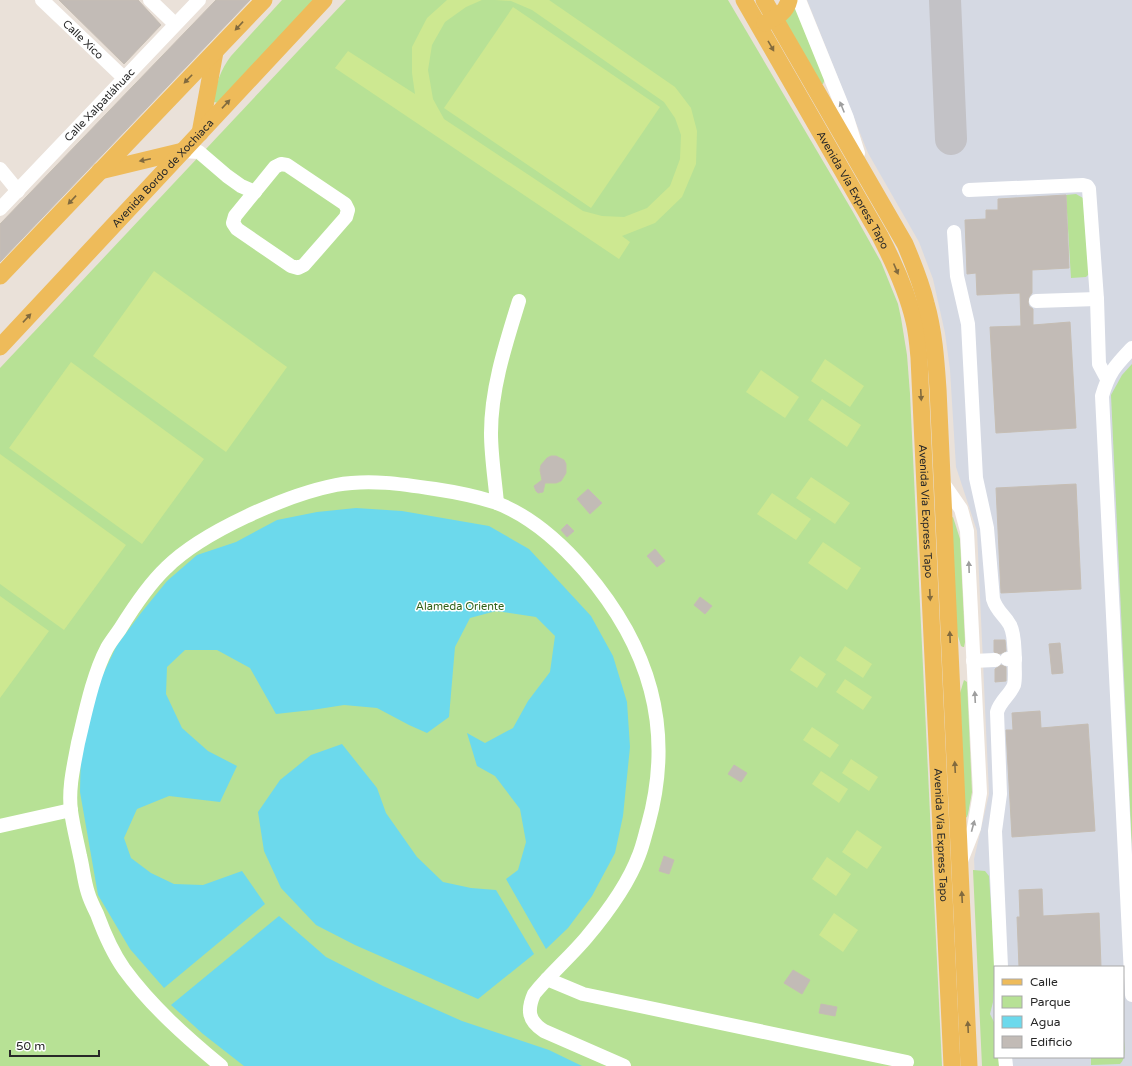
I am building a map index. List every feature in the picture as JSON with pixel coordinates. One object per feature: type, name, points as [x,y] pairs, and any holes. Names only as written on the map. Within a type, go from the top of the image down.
[{"type":"main road","points":[[0,276],[264,0]]},
{"type":"main road","name":"Avenida Bordo de Xochiaca","points":[[0,347],[191,152],[200,133],[324,0]]},
{"type":"main road","name":"Avenida Vía Express Tapo","points":[[764,0],[905,244],[918,275],[926,303],[935,353],[938,389],[969,1066]]},
{"type":"main road","points":[[759,26],[783,13],[789,0]]},
{"type":"main road","name":"Avenida Vía Express Tapo","points":[[750,2],[759,26],[880,236],[897,269],[914,322],[919,358],[952,1066]]},
{"type":"main road","points":[[200,133],[215,52]]},
{"type":"main road","points":[[99,171],[191,152]]},
{"type":"street","name":"Calle Xico","points":[[42,0],[124,78]]},
{"type":"street","points":[[150,0],[175,24]]},
{"type":"street","name":"Calle Xalpatláhuac","points":[[0,209],[199,0]]},
{"type":"street","points":[[799,0],[846,118],[863,171]]},
{"type":"street","points":[[191,152],[241,186],[255,192]]},
{"type":"street","points":[[284,164],[345,204],[348,214],[304,265],[294,268],[234,226],[233,223],[235,216],[255,192],[275,167],[284,164]]},
{"type":"street","points":[[0,169],[18,191]]},
{"type":"street","points":[[969,190],[1087,186],[1089,189],[1097,299],[1099,364],[1107,379]]},
{"type":"street","points":[[954,232],[957,276],[968,324],[976,478],[987,528],[993,599],[996,608],[1009,624],[1013,634],[1005,659],[1014,684],[999,704],[997,712],[1000,794],[995,830],[1001,966]]},
{"type":"street","points":[[1036,301],[1097,299]]},
{"type":"street","points":[[497,503],[491,433],[493,399],[506,341],[519,301]]},
{"type":"street","points":[[1132,348],[1114,367],[1107,379],[1102,396],[1121,795],[1129,892],[1132,995]]},
{"type":"street","points":[[221,1066],[158,1009],[122,967],[106,937],[88,893],[71,810],[70,790],[84,715],[106,650],[148,589],[166,567],[195,545],[274,505],[337,485],[366,482],[394,482],[449,491],[497,503],[534,522],[568,551],[600,589],[623,622],[638,653],[648,677],[654,700],[659,738],[658,774],[654,804],[639,856],[619,895],[585,939],[534,994],[530,1003],[529,1011],[532,1021],[537,1026],[624,1066]]},
{"type":"street","points":[[943,483],[961,509],[967,531],[980,793],[974,828],[960,863]]},
{"type":"street","points":[[973,661],[1005,659]]},
{"type":"street","points":[[1121,795],[1132,813]]},
{"type":"street","points":[[0,826],[71,810]]},
{"type":"street","points":[[547,979],[584,994],[907,1062]]},
{"type":"shaded area","points":[[807,0],[1132,0],[1132,1066],[984,1066],[974,859],[989,794],[977,531],[956,467],[950,370],[945,333],[933,279],[919,242],[868,153]]},
{"type":"green space","points":[[282,0],[315,0],[218,103],[214,102],[217,83],[227,61]]},
{"type":"green space","name":"Alameda Oriente","points":[[346,0],[728,0],[881,262],[898,304],[907,355],[910,394],[942,1066],[0,1066],[0,368]]},
{"type":"green space","points":[[447,0],[482,0],[466,7],[445,22],[432,45],[428,70],[433,99],[444,119],[583,211],[602,216],[624,217],[647,208],[670,186],[680,159],[681,135],[675,118],[664,102],[532,10],[511,1],[495,0],[549,0],[675,87],[691,108],[697,131],[696,164],[682,197],[655,223],[622,236],[630,242],[619,259],[335,68],[348,51],[415,94],[412,73],[412,47],[427,18]]},
{"type":"green space","points":[[795,6],[825,79],[823,84],[820,84],[784,21]]},
{"type":"green space","points":[[513,7],[660,107],[591,208],[444,108]]},
{"type":"green space","points":[[1076,194],[1083,198],[1089,274],[1086,277],[1071,278],[1066,195]]},
{"type":"green space","points":[[154,271],[287,367],[226,452],[93,356]]},
{"type":"green space","points":[[825,359],[864,386],[850,407],[811,381]]},
{"type":"green space","points":[[71,362],[204,459],[142,544],[9,448]]},
{"type":"green space","points":[[1132,364],[1132,850],[1111,395],[1122,375]]},
{"type":"green space","points":[[761,370],[799,397],[785,418],[746,392]]},
{"type":"green space","points":[[822,399],[861,425],[847,447],[808,420]]},
{"type":"green space","points":[[0,454],[126,545],[64,630],[0,584]]},
{"type":"green space","points":[[811,477],[850,503],[835,524],[796,498]]},
{"type":"green space","points":[[772,493],[811,519],[796,540],[757,514]]},
{"type":"green space","points":[[953,517],[960,539],[964,647],[961,646],[954,623],[951,518]]},
{"type":"green space","points":[[823,542],[861,568],[847,590],[808,563]]},
{"type":"green space","points":[[0,596],[49,631],[0,698]]},
{"type":"green space","points":[[845,646],[872,664],[863,678],[836,660]]},
{"type":"green space","points":[[800,656],[826,674],[817,688],[790,670]]},
{"type":"green space","points":[[845,679],[872,697],[863,710],[836,692]]},
{"type":"green space","points":[[964,680],[967,682],[972,792],[968,814],[965,818],[960,693]]},
{"type":"green space","points":[[812,727],[839,745],[830,758],[803,740]]},
{"type":"green space","points":[[851,759],[878,777],[869,791],[842,773]]},
{"type":"green space","points":[[821,771],[848,789],[839,803],[812,784]]},
{"type":"green space","points":[[857,830],[882,847],[867,869],[842,852]]},
{"type":"green space","points":[[827,857],[851,874],[836,896],[812,879]]},
{"type":"green space","points":[[973,870],[985,871],[989,876],[995,966],[993,1002],[990,1014],[994,1022],[994,1058],[1001,1058],[1001,1066],[982,1066]]},
{"type":"green space","points":[[834,913],[858,930],[843,952],[819,935]]},
{"type":"green space","points":[[1091,1058],[1124,1058],[1120,1064],[1091,1065]]},
{"type":"water","points":[[356,508],[402,511],[489,526],[529,549],[591,616],[613,656],[627,702],[630,747],[623,816],[615,853],[592,896],[568,928],[546,949],[506,879],[518,870],[526,842],[520,809],[495,776],[477,766],[467,733],[485,743],[513,728],[528,701],[550,672],[555,636],[536,617],[496,611],[470,618],[455,647],[449,717],[427,733],[377,708],[344,705],[276,714],[250,668],[217,650],[185,650],[167,667],[166,694],[182,728],[208,751],[237,766],[220,802],[169,796],[137,809],[124,838],[131,858],[151,873],[174,884],[203,885],[242,871],[265,904],[164,988],[130,949],[98,895],[80,792],[81,743],[95,691],[117,645],[141,613],[167,581],[197,555],[236,542],[277,520],[317,512]]},
{"type":"water","points":[[342,744],[377,788],[386,813],[417,857],[443,882],[471,888],[496,890],[534,954],[478,999],[355,945],[316,925],[281,888],[264,851],[258,812],[280,780],[311,755]]},
{"type":"water","points":[[279,916],[326,957],[383,986],[462,1021],[549,1050],[582,1066],[244,1066],[203,1034],[171,1005]]},
{"type":"building","points":[[59,0],[138,0],[161,25],[124,64]]},
{"type":"building","points":[[216,0],[250,0],[0,262],[0,224]]},
{"type":"building","points":[[1066,195],[1069,268],[1032,270],[1032,293],[1028,302],[1029,306],[1033,309],[1033,325],[1070,322],[1076,428],[996,433],[990,327],[1021,326],[1020,293],[977,295],[976,273],[967,274],[965,220],[986,219],[986,210],[998,210],[998,199]]},
{"type":"building","points":[[551,456],[556,456],[564,460],[566,464],[566,473],[561,481],[556,483],[545,483],[543,492],[538,493],[534,486],[542,480],[540,470],[541,465]]},
{"type":"building","points":[[1076,484],[1081,589],[1001,593],[996,488]]},
{"type":"building","points":[[588,489],[602,503],[590,514],[577,499]]},
{"type":"building","points":[[567,524],[574,531],[567,537],[561,530]]},
{"type":"building","points":[[655,549],[665,561],[657,567],[647,556]]},
{"type":"building","points":[[700,597],[712,606],[705,614],[694,605]]},
{"type":"building","points":[[994,640],[1005,640],[1006,651],[1000,654],[994,652]]},
{"type":"building","points":[[1060,643],[1063,673],[1052,674],[1049,644]]},
{"type":"building","points":[[1001,665],[1006,667],[1006,681],[995,682],[995,669]]},
{"type":"building","points":[[1040,711],[1041,728],[1088,724],[1095,831],[1012,837],[1006,730],[1013,730],[1012,713]]},
{"type":"building","points":[[734,765],[747,773],[741,782],[728,774]]},
{"type":"building","points":[[664,856],[674,860],[669,874],[659,871]]},
{"type":"building","points":[[1042,889],[1043,916],[1099,913],[1101,966],[1019,966],[1017,917],[1020,917],[1019,890]]},
{"type":"building","points":[[793,970],[810,980],[802,994],[784,983]]},
{"type":"building","points":[[821,1004],[837,1007],[835,1016],[819,1013]]},
{"type":"taxiway","points":[[945,0],[951,139]]}]
